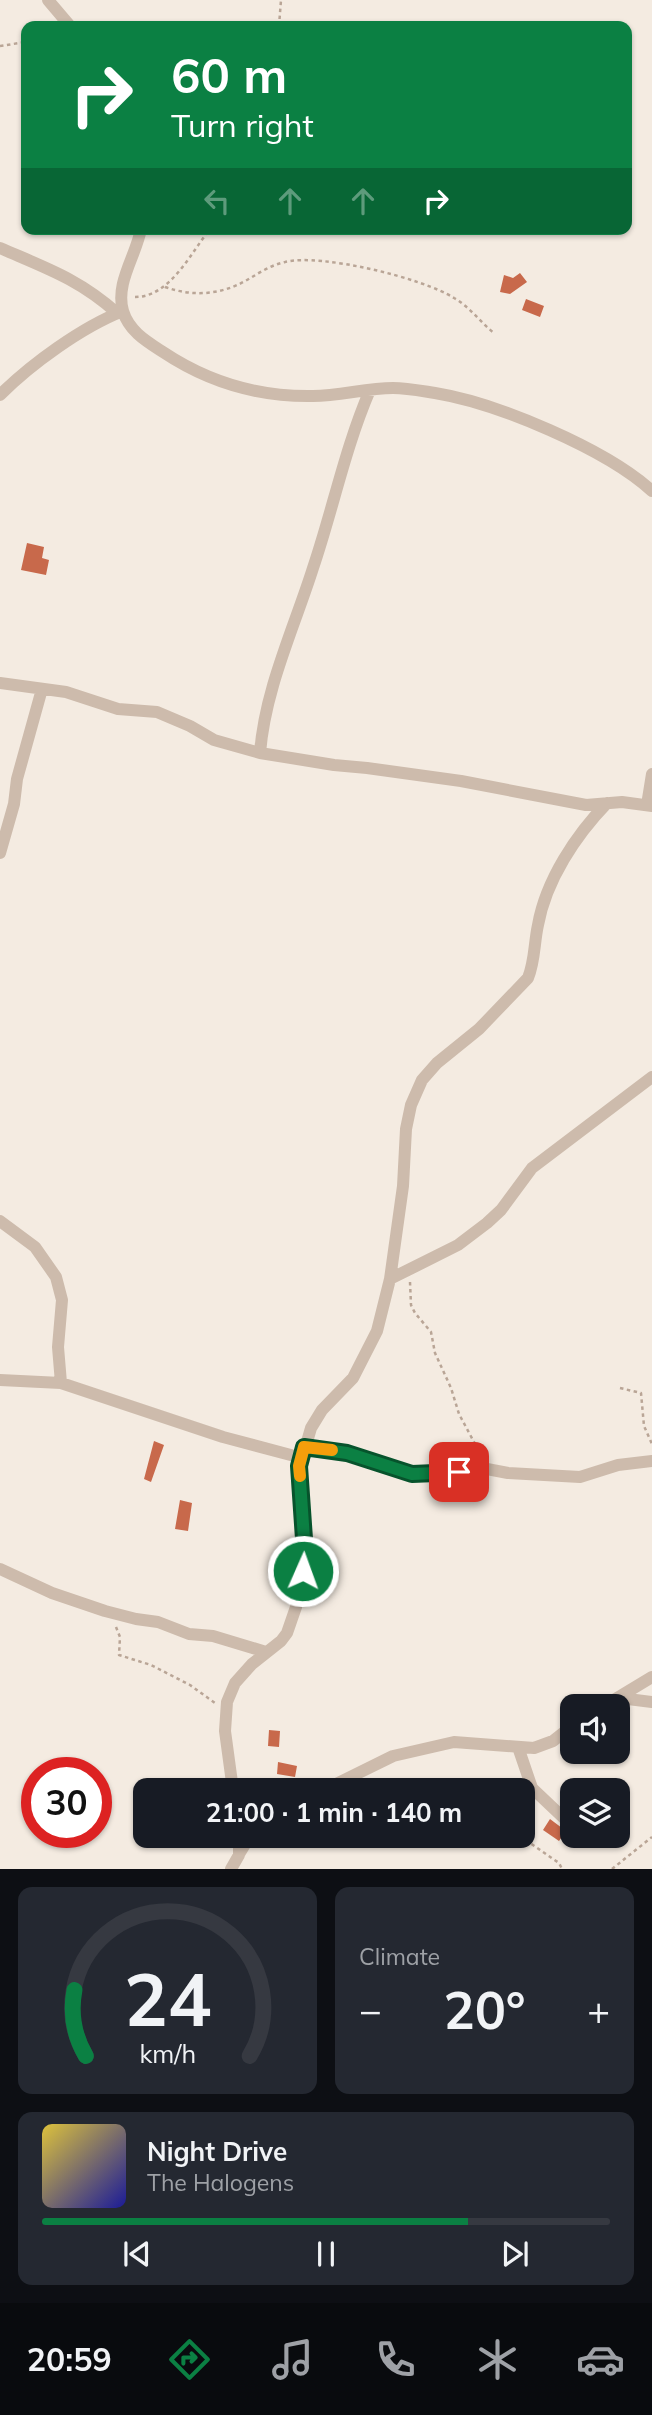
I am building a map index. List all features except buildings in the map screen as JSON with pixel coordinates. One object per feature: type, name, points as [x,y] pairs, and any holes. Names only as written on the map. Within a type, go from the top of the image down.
[{"type":"street","points":[[48,0],[66,21]]},
{"type":"street","points":[[120,312],[126,272],[139,235]]},
{"type":"street","points":[[0,248],[70,278],[120,312],[138,336],[203,375],[241,388],[277,395],[315,396],[393,388],[471,401],[503,411],[611,463],[652,491]]},
{"type":"street","points":[[0,395],[15,380],[99,321],[120,312]]},
{"type":"street","points":[[260,752],[277,673],[322,541],[348,446],[370,390]]},
{"type":"street","points":[[0,684],[66,692],[118,709],[157,712],[214,740],[260,752],[586,804],[622,802],[649,805],[652,774]]},
{"type":"street","points":[[0,853],[42,689]]},
{"type":"street","points":[[231,1778],[225,1712],[235,1683],[287,1633],[296,1607],[303,1571],[304,1539],[299,1466],[310,1428],[322,1410],[352,1378],[377,1331],[390,1279],[411,1105],[422,1080],[437,1063],[479,1029],[528,978],[532,968],[538,923],[557,872],[591,819],[607,803]]},
{"type":"street","points":[[390,1279],[458,1245],[487,1223],[501,1210],[523,1178],[538,1162],[652,1077]]},
{"type":"street","points":[[0,1221],[35,1247],[56,1277],[62,1300],[58,1347],[61,1383]]},
{"type":"street","points":[[0,1380],[61,1383],[223,1437],[303,1453],[347,1453],[412,1474],[432,1475],[486,1469],[508,1473],[580,1477],[618,1465],[652,1461]]},
{"type":"street","points":[[0,1569],[52,1593],[105,1611],[158,1622],[189,1634],[213,1636],[266,1652]]},
{"type":"street","points":[[626,1694],[652,1677]]},
{"type":"street","points":[[630,1699],[652,1702]]},
{"type":"street","points":[[348,1778],[393,1756],[454,1742],[534,1748],[560,1735]]},
{"type":"street","points":[[518,1747],[532,1788],[560,1815]]},
{"type":"street","points":[[239,1848],[239,1855]]},
{"type":"street","points":[[231,1869],[243,1848]]},
{"type":"path","points":[[279,21],[281,0]]},
{"type":"path","points":[[0,46],[21,43]]},
{"type":"path","points":[[121,297],[141,297],[165,287],[205,235]]},
{"type":"path","points":[[165,287],[191,293],[223,291],[285,261],[312,260],[386,272],[441,290],[462,303],[494,333]]},
{"type":"path","points":[[411,1269],[411,1305],[431,1332],[435,1353],[466,1430],[486,1469]]},
{"type":"path","points":[[620,1388],[641,1393],[644,1426],[652,1444]]},
{"type":"path","points":[[105,1611],[119,1631],[120,1654],[151,1665],[190,1685],[225,1712]]},
{"type":"path","points":[[612,1869],[652,1837]]},
{"type":"path","points":[[535,1846],[559,1863],[562,1869]]},
{"type":"slow traffic","points":[[300,1476],[299,1466],[304,1447],[332,1450]]},
{"type":"route","points":[[303,1571],[304,1539],[299,1466],[304,1447],[347,1453],[412,1474],[459,1472]]}]
